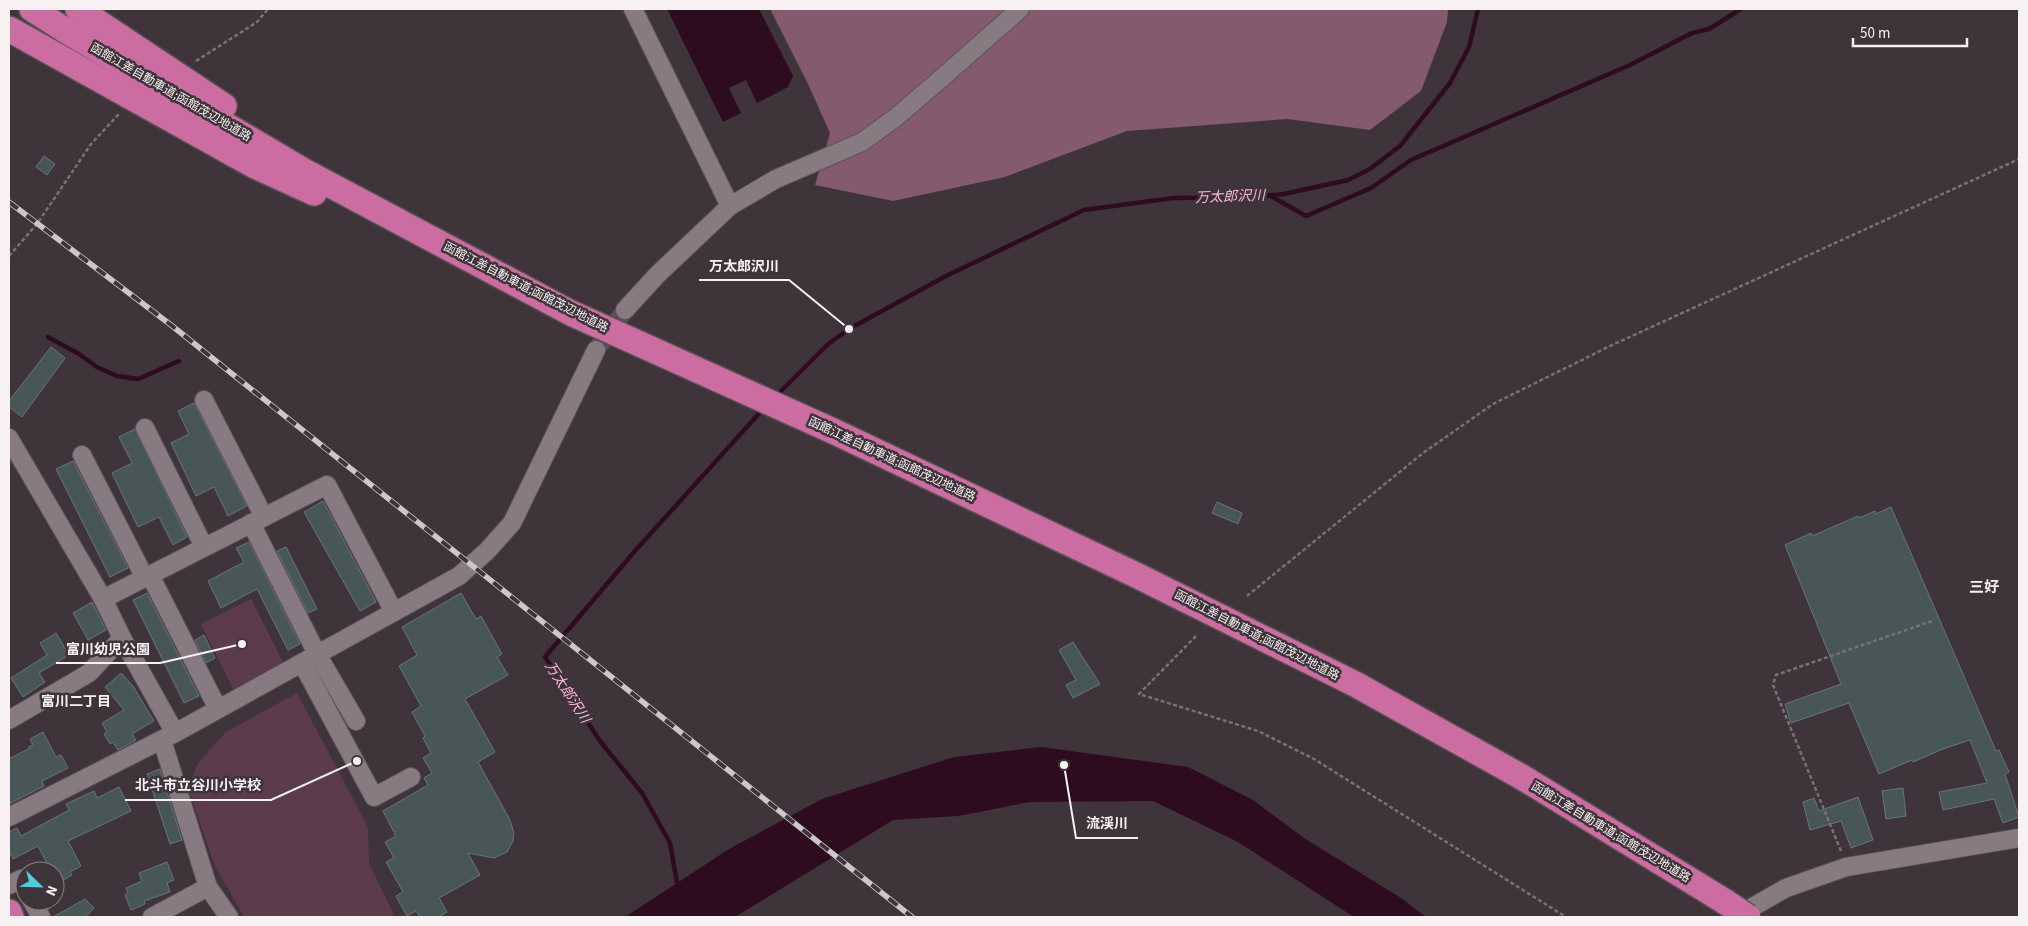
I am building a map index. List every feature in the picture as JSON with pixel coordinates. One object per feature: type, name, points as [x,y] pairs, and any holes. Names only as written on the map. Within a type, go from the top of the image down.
[{"type":"highway","name":"函館江差自動車道;函館茂辺地道路","points":[[32,9],[304,171],[530,292],[572,313],[833,431],[1136,575],[1355,684],[1520,776],[1730,909],[1748,917]]},
{"type":"highway","points":[[78,9],[230,110],[304,171]]},
{"type":"highway","points":[[9,29],[255,166],[530,292]]},
{"type":"highway","points":[[9,912],[11,917]]},
{"type":"street","points":[[632,9],[730,206]]},
{"type":"street","points":[[625,310],[657,275],[730,206],[776,179],[862,142],[936,84],[1020,9]]},
{"type":"street","points":[[9,817],[218,710],[459,576],[487,551],[512,523],[596,350]]},
{"type":"street","points":[[204,400],[318,654],[356,721]]},
{"type":"street","points":[[145,428],[204,547]]},
{"type":"street","points":[[9,438],[103,600],[168,736],[208,888],[229,917]]},
{"type":"street","points":[[82,455],[218,710]]},
{"type":"street","points":[[103,600],[327,485],[394,612]]},
{"type":"street","points":[[9,720],[89,673],[122,638]]},
{"type":"street","points":[[302,663],[374,797],[411,778]]},
{"type":"street","points":[[1730,909],[1846,866],[2019,838]]},
{"type":"street","points":[[152,917],[208,888]]},
{"type":"path","points":[[196,61],[257,22],[268,9]]},
{"type":"path","points":[[9,256],[37,224],[91,144],[119,114]]},
{"type":"path","points":[[1247,596],[1423,453],[1493,404],[1610,346],[2019,159]]},
{"type":"path","points":[[1846,866],[1773,685],[1776,675],[1935,620]]},
{"type":"path","points":[[1196,636],[1139,694],[1258,731],[1314,759],[1566,917]]},
{"type":"shaded area","points":[[667,9],[759,9],[793,76],[788,87],[757,103],[746,80],[729,88],[741,113],[723,122]]},
{"type":"shaded area","points":[[770,9],[1448,9],[1447,22],[1421,91],[1370,130],[1287,119],[1127,131],[1005,177],[893,201],[815,185],[830,133],[808,84]]},
{"type":"shaded area","points":[[251,599],[284,664],[233,689],[201,624]]},
{"type":"shaded area","points":[[297,693],[368,827],[369,863],[395,917],[244,917],[214,864],[188,788],[198,763],[226,732]]},
{"type":"shaded area","points":[[1041,747],[1188,767],[1253,800],[1304,838],[1401,898],[1426,917],[1354,917],[1238,842],[1153,801],[1029,802],[959,816],[893,820],[735,917],[625,917],[729,849],[822,799],[954,757]]},
{"type":"building","points":[[44,156],[55,164],[47,175],[36,167]]},
{"type":"building","points":[[51,347],[65,358],[22,417],[9,407],[9,401]]},
{"type":"building","points":[[194,403],[247,506],[228,516],[214,487],[196,496],[171,443],[189,434],[178,411]]},
{"type":"building","points":[[135,429],[187,537],[173,545],[159,517],[138,527],[112,473],[132,463],[119,437]]},
{"type":"building","points":[[73,461],[128,568],[110,577],[56,469]]},
{"type":"building","points":[[323,501],[376,602],[360,611],[304,512]]},
{"type":"building","points":[[1217,502],[1242,513],[1238,524],[1212,513]]},
{"type":"building","points":[[1891,507],[1996,751],[1999,750],[2009,772],[2005,774],[2019,817],[2003,823],[1994,799],[1943,810],[1939,792],[1987,783],[1970,740],[1913,762],[1912,760],[1879,774],[1849,703],[1791,723],[1785,704],[1841,684],[1785,545],[1811,533],[1812,536],[1858,516],[1859,518],[1875,511],[1876,514]]},
{"type":"building","points":[[249,542],[300,644],[288,650],[257,589],[221,608],[208,581],[244,562],[236,548]]},
{"type":"building","points":[[286,547],[317,609],[308,613],[277,551]]},
{"type":"building","points":[[147,593],[199,696],[184,703],[133,600]]},
{"type":"building","points":[[461,593],[476,619],[481,616],[502,654],[497,657],[508,675],[465,699],[495,752],[478,762],[510,820],[514,833],[513,841],[507,852],[494,858],[468,853],[480,875],[439,898],[447,912],[438,917],[420,917],[416,911],[407,916],[396,896],[403,892],[386,862],[394,858],[385,842],[396,836],[383,811],[428,785],[424,778],[432,773],[423,758],[431,753],[423,738],[425,736],[412,712],[421,706],[399,666],[417,655],[402,627]]},
{"type":"building","points":[[92,602],[106,630],[88,640],[73,613]]},
{"type":"building","points":[[56,633],[69,655],[39,673],[45,682],[23,697],[11,678],[47,655],[40,643]]},
{"type":"building","points":[[204,635],[215,658],[206,663],[195,640]]},
{"type":"building","points":[[1073,642],[1100,684],[1073,698],[1066,685],[1076,680],[1059,650]]},
{"type":"building","points":[[121,673],[133,686],[154,721],[132,734],[136,740],[118,750],[113,742],[110,744],[104,734],[107,732],[102,723],[124,710],[105,687]]},
{"type":"building","points":[[43,732],[56,757],[61,755],[68,768],[42,781],[44,786],[9,804],[9,759],[30,748],[33,745],[30,739]]},
{"type":"building","points":[[160,769],[182,840],[170,844],[147,774]]},
{"type":"building","points":[[119,787],[131,811],[68,841],[81,866],[70,872],[72,875],[65,879],[65,861],[46,861],[38,846],[13,859],[9,851],[9,832],[17,828],[21,836],[69,810],[66,804],[94,791],[97,798]]},
{"type":"building","points":[[1903,788],[1906,816],[1886,819],[1882,791]]},
{"type":"building","points":[[1858,797],[1873,840],[1851,848],[1841,821],[1810,830],[1803,802],[1814,798],[1819,811]]},
{"type":"building","points":[[167,862],[174,880],[167,883],[170,892],[144,901],[145,904],[131,910],[125,895],[128,893],[126,888],[142,881],[139,873]]},
{"type":"building","points":[[85,899],[94,908],[86,917],[53,917]]},
{"type":"waterway","name":"万太郎沢川","points":[[775,397],[827,345],[849,329],[946,276],[1084,210],[1173,198],[1249,197],[1284,194],[1348,180],[1370,169],[1400,146],[1450,83],[1469,47],[1478,9]]},
{"type":"waterway","points":[[1269,195],[1306,216],[1371,188],[1411,160],[1630,65],[1692,33],[1709,29],[1741,9]]},
{"type":"waterway","points":[[48,337],[79,354],[97,367],[117,376],[138,379],[179,361]]},
{"type":"waterway","name":"万太郎沢川","points":[[678,888],[670,843],[642,793],[600,741],[545,657],[634,552],[764,408]]},
{"type":"tunnel","points":[[596,350],[625,310]]},
{"type":"railway","points":[[9,202],[171,325],[912,917]]},
{"type":"place","name":"万太郎沢川","points":[[849,329]]},
{"type":"place","name":"富川幼児公園","points":[[242,644]]},
{"type":"place","name":"北斗市立谷川小学校","points":[[357,761]]},
{"type":"place","name":"流渓川","points":[[1064,765]]},
{"type":"district","name":"三好","points":[[1984,587]]},
{"type":"district","name":"富川二丁目","points":[[76,701]]}]
